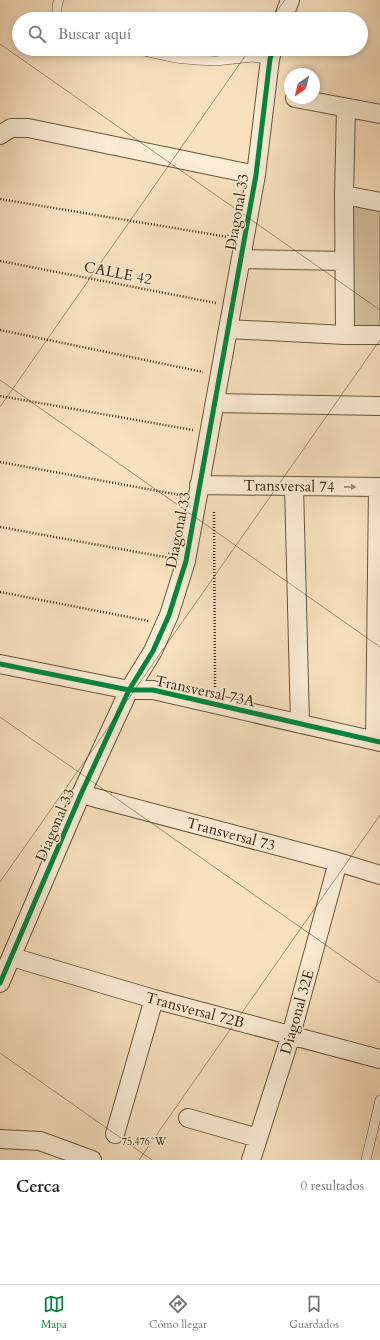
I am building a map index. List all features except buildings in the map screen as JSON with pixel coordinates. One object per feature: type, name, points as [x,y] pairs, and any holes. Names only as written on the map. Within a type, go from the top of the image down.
[{"type":"street","points":[[286,12],[290,0]]},
{"type":"street","name":"Diagonal 33","points":[[0,983],[81,794],[129,690],[153,651],[169,615],[186,561],[203,489],[209,433],[256,175],[272,56]]},
{"type":"street","points":[[266,92],[284,96]]},
{"type":"street","points":[[320,103],[380,114]]},
{"type":"street","points":[[344,335],[344,195],[346,108]]},
{"type":"street","points":[[0,135],[11,128],[28,128],[256,175]]},
{"type":"street","points":[[344,195],[380,202]]},
{"type":"street","points":[[241,259],[344,261]]},
{"type":"street","points":[[228,329],[380,336]]},
{"type":"street","points":[[215,403],[380,406]]},
{"type":"street","points":[[294,486],[300,724]]},
{"type":"street","name":"Transversal 74","points":[[203,489],[294,486],[379,487]]},
{"type":"street","points":[[378,742],[379,487]]},
{"type":"street","name":"Transversal 73A","points":[[0,664],[129,690],[152,690],[378,742]]},
{"type":"street","name":"Transversal 73","points":[[81,794],[338,862],[380,875]]},
{"type":"street","name":"Diagonal 32E","points":[[251,1160],[292,1035],[338,862]]},
{"type":"street","name":"Transversal 72B","points":[[12,958],[154,999],[380,1059]]},
{"type":"street","points":[[115,1134],[154,999]]},
{"type":"street","points":[[188,1118],[258,1138]]},
{"type":"street","points":[[0,1139],[40,1141],[92,1160]]},
{"type":"lane","points":[[56,12],[56,7],[59,0]]},
{"type":"lane","points":[[167,56],[216,61],[259,56]]},
{"type":"lane","points":[[366,1160],[380,1100]]},
{"type":"path","points":[[0,199],[244,240]]},
{"type":"path","points":[[0,330],[219,376]]},
{"type":"path","points":[[0,396],[209,433]]},
{"type":"path","points":[[0,462],[203,489],[215,705]]},
{"type":"path","points":[[0,527],[186,561]]},
{"type":"path","points":[[0,592],[165,624]]},
{"type":"shaded area","points":[[348,201],[380,207],[380,328],[350,327]]},
{"type":"cycle path","points":[[0,983],[81,794],[129,690],[153,651],[169,615],[186,561],[256,175],[271,56]]},
{"type":"cycle path","points":[[0,664],[129,690],[153,690],[380,742]]}]
